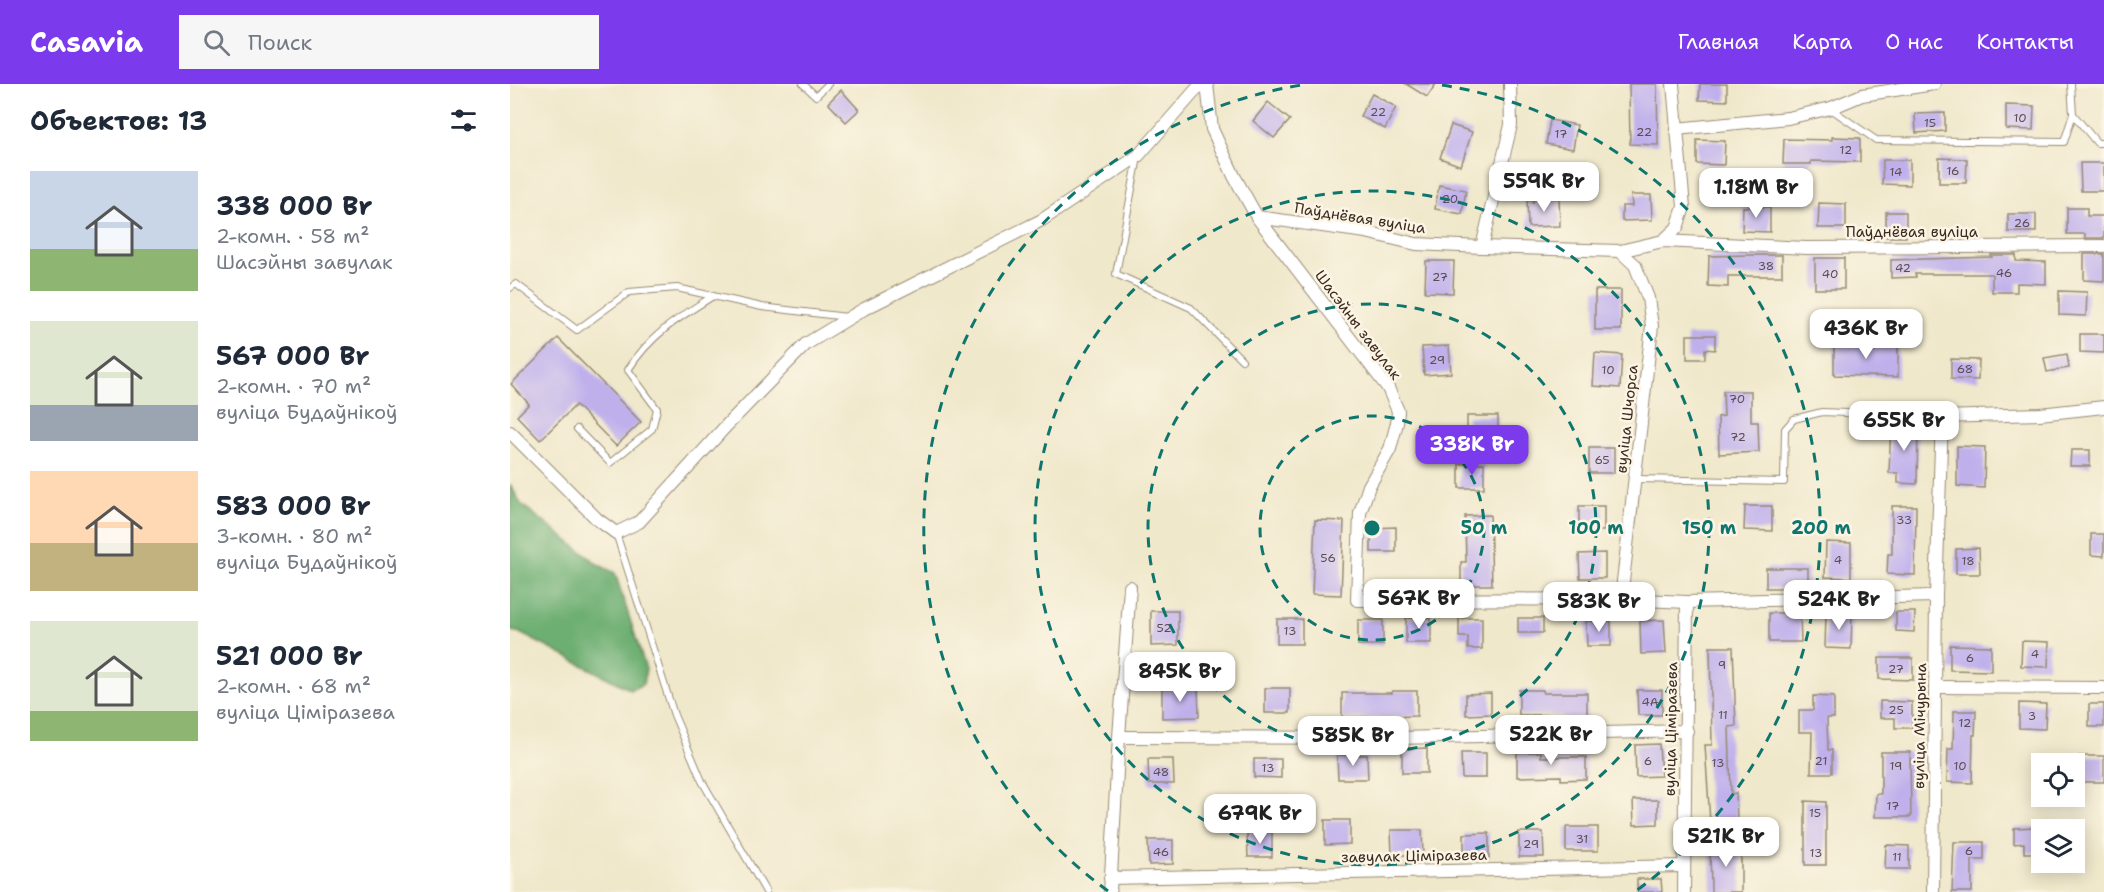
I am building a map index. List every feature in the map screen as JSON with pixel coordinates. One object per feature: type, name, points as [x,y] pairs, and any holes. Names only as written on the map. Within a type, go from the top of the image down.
[{"type":"street","points":[[510,432],[597,519],[616,533],[639,522],[726,426],[806,344],[851,317],[1042,219],[1138,156],[1201,84]]},
{"type":"street","name":"Шасэйны завулак","points":[[1207,84],[1212,129],[1234,176],[1257,217],[1388,388],[1398,411],[1390,449],[1369,486],[1360,513],[1357,600],[1621,599]]},
{"type":"street","points":[[1482,247],[1511,125],[1510,84]]},
{"type":"street","points":[[1664,241],[1677,228],[1684,207],[1673,84]]},
{"type":"street","points":[[1676,129],[1788,118],[1831,108],[1862,95],[1934,84]]},
{"type":"street","name":"Паўднёвая вуліца","points":[[1257,217],[1366,232],[1416,244],[1482,247],[1620,251],[1664,241],[1806,248],[2104,246]]},
{"type":"street","name":"вуліца Шчорса","points":[[1620,251],[1635,265],[1648,298],[1652,326],[1621,599]]},
{"type":"street","points":[[1942,417],[2040,414],[2104,407]]},
{"type":"street","name":"вуліца Мічурына","points":[[1933,892],[1936,596],[1942,417]]},
{"type":"street","points":[[1110,892],[1130,587]]},
{"type":"street","points":[[1621,599],[1687,602],[1936,596]]},
{"type":"street","name":"вуліца Ціміразева","points":[[1684,892],[1687,602]]},
{"type":"street","points":[[1936,687],[2104,688]]},
{"type":"street","points":[[1119,737],[1397,738],[1687,731]]},
{"type":"street","name":"завулак Ціміразева","points":[[1110,878],[1683,866]]},
{"type":"lane","points":[[803,84],[816,96],[828,84]]},
{"type":"lane","points":[[1831,108],[1876,140],[2064,142],[2073,114],[2071,84]]},
{"type":"lane","points":[[2073,114],[2097,143],[2104,142]]},
{"type":"lane","points":[[1138,156],[1116,274],[1191,308],[1242,360]]},
{"type":"lane","points":[[510,288],[516,284],[578,330],[629,292],[677,288],[762,307],[851,317]]},
{"type":"lane","points":[[577,429],[610,463],[652,429],[657,409],[628,370],[637,356],[667,325],[713,296]]},
{"type":"lane","points":[[1636,479],[1784,482],[1785,429],[1794,419],[1822,412],[1942,417]]},
{"type":"lane","points":[[616,533],[674,715],[702,781],[766,892]]},
{"type":"green space","points":[[510,484],[521,504],[599,565],[615,573],[646,669],[643,684],[631,690],[518,632],[510,631]]},
{"type":"building","points":[[1406,84],[1436,84],[1427,97]]},
{"type":"building","points":[[1629,84],[1657,84],[1658,145],[1630,144]]},
{"type":"building","points":[[1700,84],[1727,84],[1727,101],[1699,100]]},
{"type":"building","points":[[841,90],[859,110],[846,122],[828,103]]},
{"type":"building","points":[[1372,94],[1396,107],[1385,129],[1360,116]]},
{"type":"building","points":[[1268,102],[1290,120],[1274,138],[1253,121]]},
{"type":"building","points":[[2006,105],[2034,106],[2033,130],[2006,129]]},
{"type":"building","points":[[1945,113],[1945,131],[1916,133],[1915,114]]},
{"type":"building","points":[[1550,120],[1577,125],[1573,149],[1546,144]]},
{"type":"building","points":[[1451,125],[1472,132],[1461,166],[1440,158]]},
{"type":"building","points":[[1832,137],[1860,138],[1860,162],[1811,161],[1811,164],[1783,164],[1784,139],[1832,140]]},
{"type":"building","points":[[1697,140],[1725,141],[1724,165],[1697,164]]},
{"type":"building","points":[[1939,158],[1967,159],[1966,183],[1939,183]]},
{"type":"building","points":[[1883,160],[1910,160],[1910,185],[1882,184]]},
{"type":"building","points":[[2080,163],[2104,163],[2104,191],[2081,191]]},
{"type":"building","points":[[1439,185],[1466,190],[1462,214],[1435,209]]},
{"type":"building","points":[[1631,195],[1651,195],[1652,220],[1622,221],[1622,206],[1632,206]]},
{"type":"building","points":[[1559,198],[1560,226],[1528,227],[1527,200],[1533,202],[1534,199]]},
{"type":"building","points":[[1819,203],[1846,204],[1846,228],[1818,228]]},
{"type":"building","points":[[1743,207],[1770,207],[1770,232],[1742,231]]},
{"type":"building","points":[[2067,208],[2087,208],[2087,216],[2104,216],[2104,238],[2085,238],[2085,234],[2067,234]]},
{"type":"building","points":[[1886,212],[1906,212],[1906,237],[1886,237]]},
{"type":"building","points":[[2008,214],[2036,214],[2036,232],[2008,232]]},
{"type":"building","points":[[2084,254],[2104,254],[2104,281],[2084,280]]},
{"type":"building","points":[[1782,255],[1782,276],[1728,276],[1728,287],[1708,286],[1709,256]]},
{"type":"building","points":[[1991,255],[2016,255],[2016,261],[2046,262],[2046,284],[2017,283],[2017,292],[1992,292],[1992,274],[1915,274],[1916,277],[1891,278],[1891,260],[1992,257]]},
{"type":"building","points":[[1815,258],[1844,258],[1844,289],[1815,289]]},
{"type":"building","points":[[1426,261],[1454,261],[1453,293],[1425,292]]},
{"type":"building","points":[[1595,290],[1621,290],[1621,330],[1595,330]]},
{"type":"building","points":[[2059,291],[2087,292],[2086,316],[2059,315]]},
{"type":"building","points":[[2080,334],[2104,334],[2104,353],[2080,352]]},
{"type":"building","points":[[1687,335],[1715,335],[1715,350],[1705,349],[1705,359],[1687,359]]},
{"type":"building","points":[[558,338],[641,422],[616,446],[576,405],[540,440],[517,416],[529,404],[511,384]]},
{"type":"building","points":[[1834,342],[1898,344],[1898,377],[1834,375]]},
{"type":"building","points":[[1449,346],[1451,373],[1424,375],[1422,347]]},
{"type":"building","points":[[1595,353],[1622,355],[1620,388],[1593,386]]},
{"type":"building","points":[[2067,354],[2069,368],[2047,372],[2044,358]]},
{"type":"building","points":[[1951,359],[1979,360],[1978,380],[1951,379]]},
{"type":"building","points":[[1723,391],[1751,391],[1751,422],[1758,422],[1759,452],[1719,454],[1718,417],[1724,416]]},
{"type":"building","points":[[1467,416],[1498,416],[1498,439],[1467,439]]},
{"type":"building","points":[[1891,422],[1918,423],[1917,484],[1898,483],[1898,473],[1889,473]]},
{"type":"building","points":[[1957,446],[1985,447],[1984,488],[1957,486]]},
{"type":"building","points":[[1589,448],[1614,448],[1614,473],[1589,473]]},
{"type":"building","points":[[2071,450],[2090,450],[2090,466],[2070,466]]},
{"type":"building","points":[[1484,463],[1484,488],[1459,488],[1459,464]]},
{"type":"building","points":[[1579,506],[1604,506],[1604,531],[1579,531]]},
{"type":"building","points":[[1745,506],[1772,506],[1772,531],[1744,530]]},
{"type":"building","points":[[1892,506],[1916,506],[1915,575],[1887,574],[1888,554],[1892,554]]},
{"type":"building","points":[[1490,515],[1492,585],[1461,585],[1461,562],[1466,562],[1465,516]]},
{"type":"building","points":[[1315,520],[1344,521],[1341,595],[1312,594]]},
{"type":"building","points":[[1396,527],[1396,552],[1371,552],[1371,528]]},
{"type":"building","points":[[2091,534],[2104,534],[2104,556],[2091,555]]},
{"type":"building","points":[[1826,542],[1851,543],[1851,578],[1825,577]]},
{"type":"building","points":[[1979,548],[1980,574],[1956,574],[1956,549]]},
{"type":"building","points":[[1605,553],[1605,578],[1580,578],[1579,554]]},
{"type":"building","points":[[1766,568],[1808,568],[1808,588],[1766,588]]},
{"type":"building","points":[[1151,611],[1178,611],[1178,645],[1151,646]]},
{"type":"building","points":[[1896,612],[1915,612],[1914,632],[1896,631]]},
{"type":"building","points":[[1769,613],[1800,613],[1801,642],[1769,642]]},
{"type":"building","points":[[1826,614],[1852,614],[1851,649],[1825,648]]},
{"type":"building","points":[[1406,618],[1431,618],[1431,643],[1406,643]]},
{"type":"building","points":[[1459,618],[1482,618],[1482,649],[1468,649],[1468,637],[1459,637]]},
{"type":"building","points":[[1518,618],[1543,618],[1543,633],[1518,633]]},
{"type":"building","points":[[1277,619],[1302,619],[1302,644],[1277,644]]},
{"type":"building","points":[[1358,620],[1383,620],[1383,645],[1358,645]]},
{"type":"building","points":[[1664,620],[1666,653],[1641,654],[1640,621]]},
{"type":"building","points":[[1586,621],[1611,621],[1611,646],[1587,646]]},
{"type":"building","points":[[2022,641],[2049,642],[2048,667],[2021,666]]},
{"type":"building","points":[[1950,645],[1991,646],[1991,671],[1950,670]]},
{"type":"building","points":[[1710,647],[1733,647],[1736,726],[1729,727],[1731,794],[1736,793],[1737,820],[1710,822],[1705,745],[1712,745]]},
{"type":"building","points":[[1879,658],[1913,658],[1913,680],[1879,679]]},
{"type":"building","points":[[1198,688],[1199,717],[1162,718],[1162,689]]},
{"type":"building","points":[[1265,688],[1290,688],[1290,713],[1265,713]]},
{"type":"building","points":[[1519,690],[1543,690],[1543,693],[1587,693],[1587,718],[1562,718],[1562,715],[1519,715]]},
{"type":"building","points":[[1637,690],[1662,690],[1662,715],[1638,715]]},
{"type":"building","points":[[1392,691],[1417,691],[1417,716],[1342,718],[1342,693],[1392,693]]},
{"type":"building","points":[[1491,693],[1491,714],[1466,715],[1466,694]]},
{"type":"building","points":[[1813,696],[1834,697],[1834,718],[1827,718],[1828,750],[1832,750],[1832,773],[1811,773],[1812,732],[1799,732],[1799,710],[1813,710]]},
{"type":"building","points":[[1880,701],[1912,702],[1912,728],[1895,728],[1895,718],[1880,718]]},
{"type":"building","points":[[2019,703],[2046,704],[2045,729],[2019,728]]},
{"type":"building","points":[[2089,704],[2104,704],[2104,727],[2089,727]]},
{"type":"building","points":[[1954,711],[1976,711],[1972,783],[1947,782],[1948,749],[1953,749]]},
{"type":"building","points":[[1659,744],[1661,776],[1636,777],[1635,745]]},
{"type":"building","points":[[1427,748],[1427,773],[1402,773],[1402,749]]},
{"type":"building","points":[[1517,752],[1541,752],[1541,757],[1586,757],[1586,779],[1561,780],[1561,776],[1517,777]]},
{"type":"building","points":[[1881,752],[1910,752],[1911,817],[1875,817],[1876,794],[1881,794]]},
{"type":"building","points":[[1461,753],[1486,753],[1486,778],[1462,778]]},
{"type":"building","points":[[1337,755],[1367,755],[1368,779],[1338,779]]},
{"type":"building","points":[[2085,756],[2104,756],[2104,782],[2085,782]]},
{"type":"building","points":[[1148,759],[1173,759],[1174,784],[1149,784]]},
{"type":"building","points":[[1254,759],[1281,759],[1281,778],[1254,777]]},
{"type":"building","points":[[1633,800],[1658,800],[1658,824],[1634,825]]},
{"type":"building","points":[[1805,801],[1826,802],[1826,865],[1805,865]]},
{"type":"building","points":[[1325,820],[1350,820],[1350,844],[1325,845]]},
{"type":"building","points":[[1566,827],[1598,827],[1598,851],[1566,851]]},
{"type":"building","points":[[2031,827],[2031,853],[2024,853],[2024,843],[2014,844],[2014,828]]},
{"type":"building","points":[[1391,830],[1422,830],[1423,855],[1392,855]]},
{"type":"building","points":[[1272,832],[1272,857],[1248,857],[1247,833]]},
{"type":"building","points":[[1519,832],[1543,832],[1544,857],[1519,857]]},
{"type":"building","points":[[1489,833],[1489,858],[1464,859],[1464,834]]},
{"type":"building","points":[[1148,840],[1173,840],[1173,864],[1149,865]]},
{"type":"building","points":[[1954,842],[1984,842],[1984,860],[1972,860],[1972,892],[1952,892]]},
{"type":"building","points":[[1741,844],[1741,892],[1711,892],[1710,845]]},
{"type":"building","points":[[1886,845],[1909,846],[1909,869],[1885,869]]},
{"type":"building","points":[[1637,879],[1661,879],[1662,892],[1637,892]]}]
